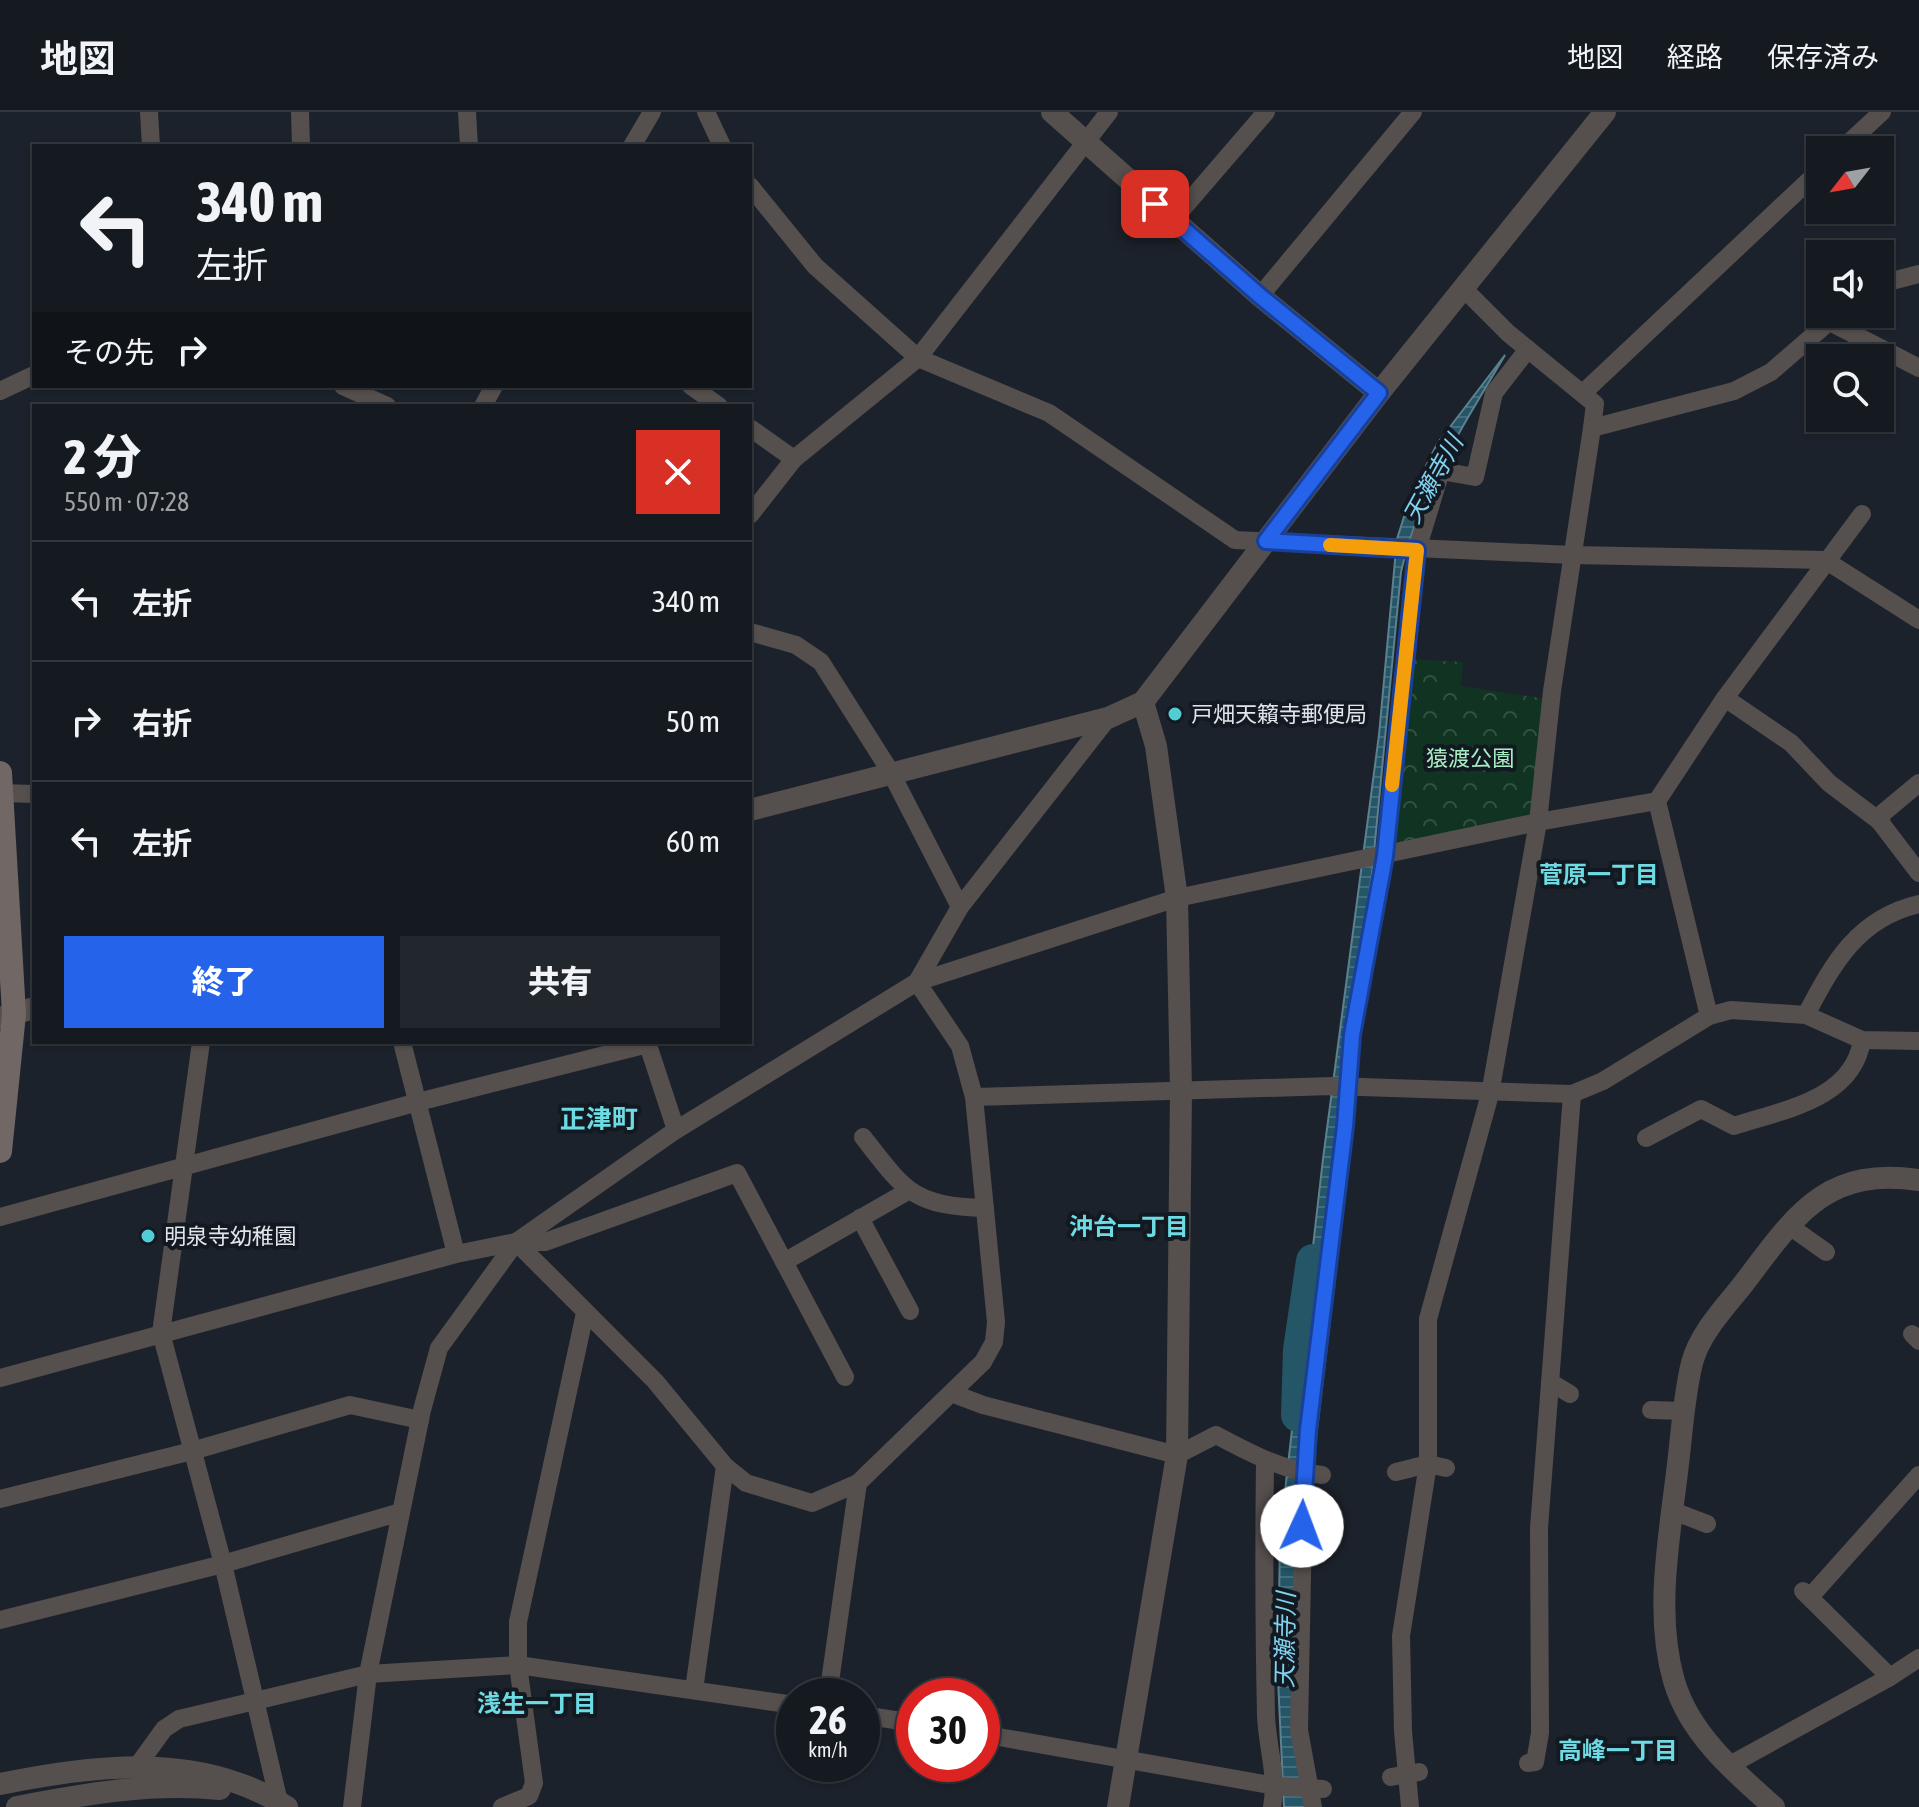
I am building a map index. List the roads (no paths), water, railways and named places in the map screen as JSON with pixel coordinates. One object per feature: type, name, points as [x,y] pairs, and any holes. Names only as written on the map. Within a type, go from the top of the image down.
[{"type":"main road","points":[[0,1151],[16,1013],[1,799]]},
{"type":"street","points":[[149,112],[151,144]]},
{"type":"street","points":[[300,112],[301,144]]},
{"type":"street","points":[[467,112],[469,144]]},
{"type":"street","points":[[633,144],[652,112]]},
{"type":"street","points":[[706,112],[721,144]]},
{"type":"street","points":[[1052,112],[1260,296],[1379,393]]},
{"type":"street","points":[[752,512],[794,459],[918,358],[1109,112]]},
{"type":"street","points":[[1173,220],[1266,112]]},
{"type":"street","points":[[1260,296],[1413,112]]},
{"type":"street","points":[[752,809],[890,771],[1108,718],[1143,702],[1379,393],[1605,112]]},
{"type":"street","points":[[1856,136],[1882,112]]},
{"type":"street","points":[[1584,392],[1806,183]]},
{"type":"street","points":[[752,188],[815,266],[918,358],[1049,413],[1235,540],[1414,550],[1825,560],[1919,620]]},
{"type":"street","points":[[1894,280],[1919,274]]},
{"type":"street","points":[[1410,1807],[1405,1775],[1401,1636],[1437,1466],[1428,1319],[1490,1094],[1538,822],[1595,404],[1528,349],[1463,288]]},
{"type":"street","points":[[1592,428],[1734,391],[1771,372],[1822,328]]},
{"type":"street","points":[[1851,328],[1919,368]]},
{"type":"street","points":[[1313,1807],[1316,1788],[1299,1730],[1313,1474],[1345,1126],[1339,1086],[1383,857],[1414,550],[1441,471],[1475,477],[1494,393],[1528,349]]},
{"type":"street","points":[[0,391],[32,376]]},
{"type":"street","points":[[347,388],[383,404]]},
{"type":"street","points":[[694,388],[716,404]]},
{"type":"street","points":[[752,429],[794,459]]},
{"type":"street","points":[[352,1807],[368,1674],[420,1420],[439,1348],[516,1242],[676,1130],[917,982],[1177,898],[1538,822],[1657,801],[1725,698],[1862,514]]},
{"type":"street","points":[[752,633],[796,645],[821,662],[890,771],[960,907]]},
{"type":"street","points":[[1725,698],[1791,743],[1829,783],[1882,823]]},
{"type":"street","points":[[1118,1807],[1177,1455],[1181,1090],[1177,898],[1156,746],[1143,702]]},
{"type":"street","points":[[917,982],[960,907],[1108,718]]},
{"type":"street","points":[[1919,783],[1877,818],[1919,873]]},
{"type":"street","points":[[1,799],[32,794]]},
{"type":"street","points":[[1657,801],[1709,1016]]},
{"type":"street","points":[[1806,1015],[1833,963],[1863,929],[1895,910],[1919,904]]},
{"type":"street","points":[[516,1242],[655,1381],[725,1466],[746,1483],[812,1503],[858,1483],[954,1394],[983,1362],[994,1342],[996,1322],[974,1097],[960,1046],[917,982]]},
{"type":"street","points":[[974,1097],[1339,1086],[1490,1094],[1572,1094],[1603,1081],[1709,1016],[1731,1010],[1806,1015],[1862,1040],[1919,1041]]},
{"type":"street","points":[[1646,1138],[1701,1109],[1734,1126],[1828,1094],[1859,1059],[1862,1040]]},
{"type":"street","points":[[201,1044],[161,1333],[283,1804]]},
{"type":"street","points":[[403,1044],[456,1254]]},
{"type":"street","points":[[0,1217],[418,1102],[644,1044]]},
{"type":"street","points":[[648,1044],[676,1130]]},
{"type":"street","points":[[1528,1763],[1535,1762],[1540,1733],[1539,1487],[1572,1094]]},
{"type":"street","points":[[863,1137],[915,1197],[954,1207],[985,1208]]},
{"type":"street","points":[[0,1378],[456,1254],[516,1242],[545,1242],[737,1173],[845,1377]]},
{"type":"street","points":[[1774,1807],[1702,1736],[1686,1712],[1666,1648],[1665,1585],[1684,1411],[1693,1360],[1713,1322],[1788,1225],[1820,1197],[1855,1180],[1884,1175],[1919,1180]]},
{"type":"street","points":[[784,1262],[908,1191]]},
{"type":"street","points":[[860,1218],[910,1311]]},
{"type":"street","points":[[1788,1225],[1826,1252]]},
{"type":"street","points":[[502,1807],[529,1796],[534,1783],[518,1665],[518,1622],[585,1313]]},
{"type":"street","points":[[1550,1382],[1570,1394]]},
{"type":"street","points":[[954,1394],[983,1405],[1177,1455],[1216,1435],[1265,1460],[1313,1474]]},
{"type":"street","points":[[0,1499],[192,1451],[350,1405],[420,1420]]},
{"type":"street","points":[[1651,1410],[1684,1411]]},
{"type":"street","points":[[1265,1460],[1266,1723],[1276,1786],[1272,1807]]},
{"type":"street","points":[[694,1690],[725,1466]]},
{"type":"street","points":[[1396,1472],[1437,1466]]},
{"type":"street","points":[[1890,1677],[1806,1594],[1919,1475]]},
{"type":"street","points":[[831,1678],[858,1483]]},
{"type":"street","points":[[1673,1511],[1707,1524]]},
{"type":"street","points":[[0,1620],[223,1564],[401,1512]]},
{"type":"street","points":[[1730,1765],[1919,1658]]},
{"type":"street","points":[[138,1765],[164,1729],[179,1719],[368,1674],[518,1665],[776,1702]]},
{"type":"street","points":[[1000,1737],[1276,1786],[1316,1788]]},
{"type":"street","points":[[0,1784],[59,1773],[138,1765],[184,1769],[231,1780],[283,1804]]},
{"type":"street","points":[[17,1807],[107,1790],[157,1786],[232,1790],[283,1804]]},
{"type":"water","points":[[1505,355],[1431,486],[1401,572],[1372,873],[1339,1109],[1297,1511],[1305,1807],[1284,1807],[1278,1679],[1280,1535],[1323,1159],[1379,735],[1397,539],[1410,498],[1437,444]]},
{"type":"waterway","name":"天瀬寺川","points":[[1298,1415],[1300,1350],[1313,1261]]},
{"type":"place","name":"戸畑天籟寺郵便局","points":[[1175,714]]},
{"type":"place","name":"明泉寺幼稚園","points":[[148,1236]]},
{"type":"district","name":"菅原一丁目","points":[[1599,874]]},
{"type":"district","name":"正津町","points":[[599,1119]]},
{"type":"district","name":"沖台一丁目","points":[[1129,1226]]},
{"type":"district","name":"浅生一丁目","points":[[537,1703]]},
{"type":"district","name":"高峰一丁目","points":[[1618,1750]]},
{"type":"park label","name":"猿渡公園","points":[[1470,758]]}]
